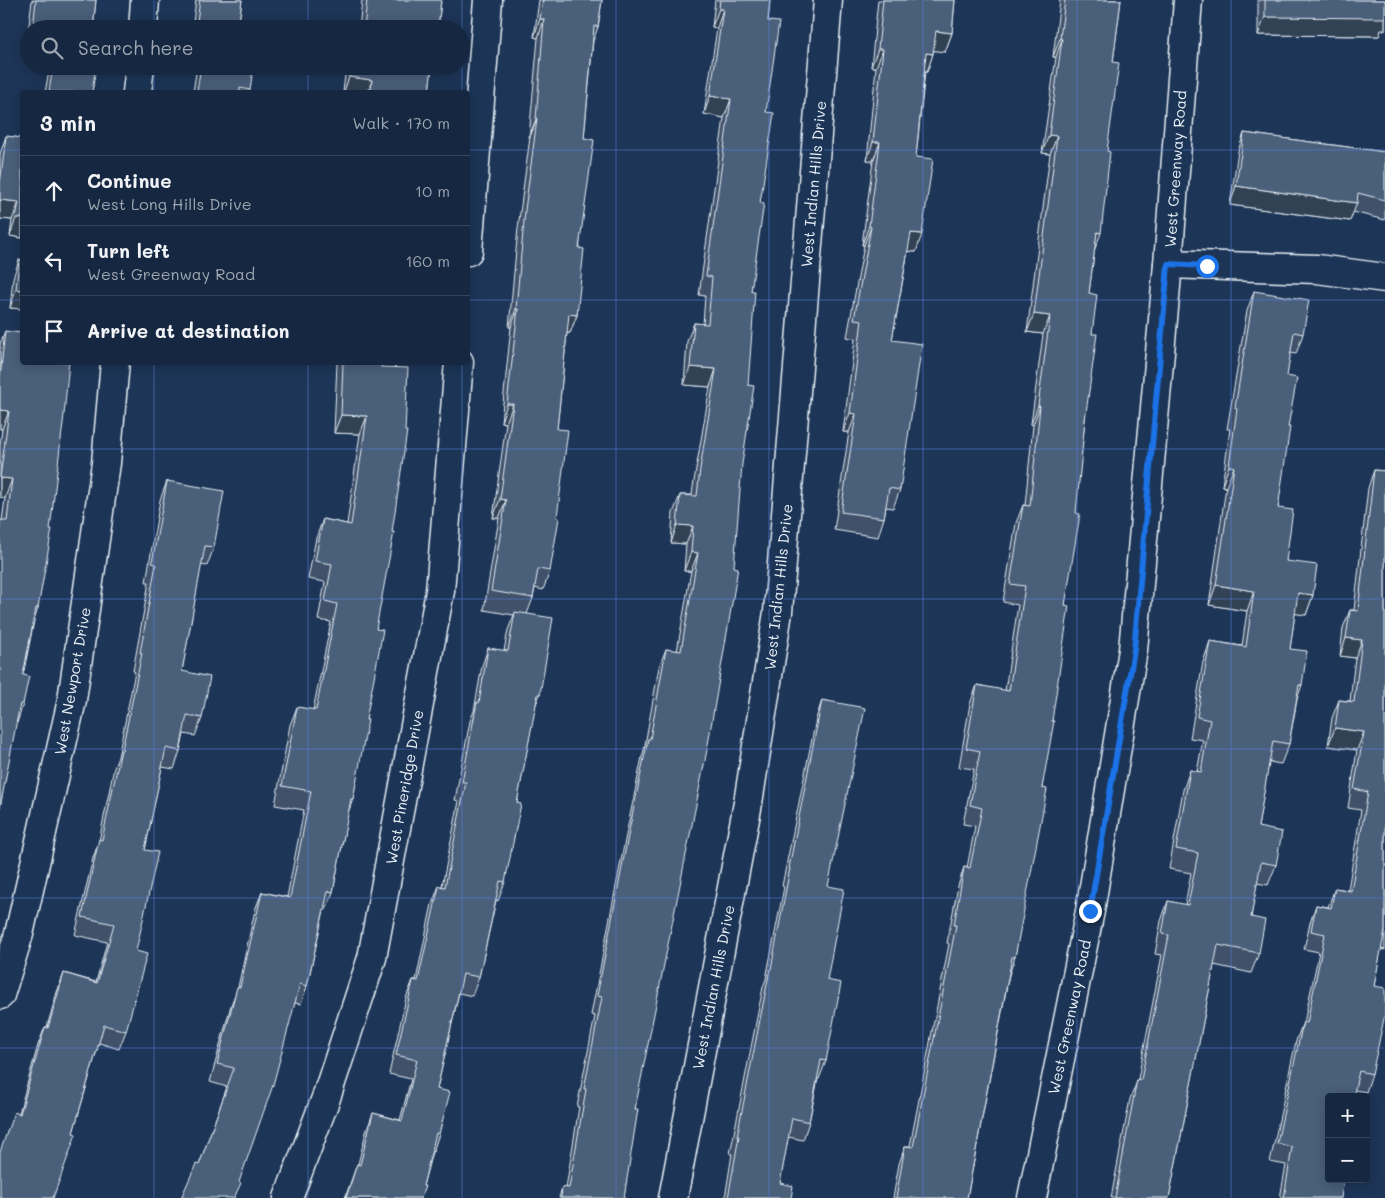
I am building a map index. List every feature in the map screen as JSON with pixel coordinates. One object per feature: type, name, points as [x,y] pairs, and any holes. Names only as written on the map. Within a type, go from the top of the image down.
[{"type":"street","points":[[144,20],[145,0]]},
{"type":"street","points":[[470,226],[488,0]]},
{"type":"street","name":"West Indian Hills Drive","points":[[674,1198],[748,803],[778,612],[828,0]]},
{"type":"street","name":"West Greenway Road","points":[[1032,1198],[1090,911],[1134,650],[1168,264],[1188,0]]},
{"type":"street","points":[[138,90],[139,75]]},
{"type":"street","points":[[1168,264],[1317,269],[1385,278]]},
{"type":"street","name":"West Newport Drive","points":[[0,995],[19,934],[72,700],[106,463],[115,365]]},
{"type":"street","name":"West Pineridge Drive","points":[[288,1198],[326,1098],[372,958],[440,591],[459,365]]},
{"type":"building","points":[[36,0],[96,0],[94,20],[34,20]]},
{"type":"building","points":[[200,0],[242,0],[239,20],[197,20]]},
{"type":"building","points":[[367,0],[441,0],[439,20],[365,20]]},
{"type":"building","points":[[543,0],[602,0],[598,27],[594,26],[584,138],[594,140],[579,248],[584,249],[577,315],[569,314],[557,429],[568,430],[557,517],[559,518],[550,571],[538,569],[533,598],[491,591],[506,500],[500,499],[513,404],[507,404],[518,309],[516,309],[525,210],[537,119],[544,19],[540,19]]},
{"type":"building","points":[[720,0],[770,0],[768,21],[779,22],[766,112],[774,113],[760,203],[764,203],[751,291],[755,291],[748,385],[754,386],[742,464],[734,567],[738,568],[707,750],[635,1109],[638,1109],[624,1198],[561,1198],[562,1187],[569,1188],[586,1089],[584,1089],[602,997],[597,996],[630,826],[648,739],[650,739],[666,649],[681,651],[698,553],[691,552],[693,526],[677,525],[680,495],[697,496],[716,369],[690,367],[694,323],[708,324],[712,277],[706,276],[731,99],[710,96],[723,9],[719,9]]},
{"type":"building","points":[[883,0],[955,0],[952,33],[936,31],[933,54],[926,53],[916,157],[933,159],[922,234],[911,233],[892,340],[922,344],[900,490],[889,488],[884,518],[841,512],[856,414],[850,413],[862,320],[854,319],[871,227],[869,226],[880,142],[873,142],[883,49],[878,49]]},
{"type":"building","points":[[1065,0],[1121,0],[1113,62],[1119,63],[1107,151],[1110,152],[1101,233],[1097,232],[1089,293],[1097,295],[1092,334],[1097,334],[1085,420],[1076,513],[1080,514],[1065,605],[1069,606],[1052,721],[1054,721],[1042,788],[1047,789],[1015,957],[1012,957],[967,1198],[896,1198],[905,1146],[913,1147],[956,925],[954,925],[964,867],[970,868],[982,808],[970,805],[980,751],[966,748],[977,685],[1009,691],[1025,586],[1010,584],[1023,505],[1030,506],[1040,406],[1038,406],[1050,316],[1034,314],[1057,136],[1049,135],[1062,39],[1060,38]]},
{"type":"building","points":[[1265,0],[1385,0],[1385,18],[1265,17]]},
{"type":"building","points":[[52,75],[95,75],[92,90],[49,90]]},
{"type":"building","points":[[200,75],[252,75],[250,90],[240,88],[240,90],[197,90]]},
{"type":"building","points":[[349,75],[431,75],[429,90],[371,90],[372,80],[349,77]]},
{"type":"building","points":[[1244,133],[1385,152],[1385,200],[1358,193],[1357,203],[1236,186]]},
{"type":"building","points":[[6,136],[20,138],[20,218],[16,218],[19,202],[0,200]]},
{"type":"building","points":[[19,260],[20,260],[20,290],[16,289]]},
{"type":"building","points":[[1254,291],[1309,300],[1303,334],[1294,332],[1287,376],[1297,378],[1288,427],[1290,427],[1278,508],[1293,510],[1286,561],[1317,565],[1313,595],[1298,593],[1290,649],[1307,651],[1302,685],[1299,685],[1289,744],[1273,741],[1258,827],[1282,832],[1276,865],[1261,862],[1251,917],[1265,920],[1259,953],[1218,945],[1169,1198],[1115,1198],[1137,1079],[1141,1080],[1169,935],[1162,934],[1168,901],[1188,905],[1198,853],[1176,849],[1190,770],[1201,772],[1210,720],[1197,717],[1210,641],[1246,647],[1254,591],[1216,585],[1234,467],[1229,466],[1237,409],[1235,408]]},
{"type":"building","points":[[5,331],[20,333],[20,365],[69,365],[50,529],[52,529],[38,608],[36,608],[23,675],[29,676],[23,704],[20,704],[0,808],[0,520],[7,521],[12,479],[0,478],[9,411],[0,410],[0,378]]},
{"type":"building","points":[[343,365],[381,365],[381,367],[408,368],[405,431],[407,431],[392,532],[394,532],[376,629],[383,630],[353,799],[351,799],[333,892],[328,891],[307,986],[300,984],[273,1085],[239,1182],[241,1183],[234,1198],[181,1198],[196,1164],[199,1165],[234,1068],[217,1064],[237,987],[240,987],[262,892],[290,898],[311,791],[282,786],[297,707],[316,710],[337,604],[325,601],[332,564],[315,561],[323,519],[351,525],[367,416],[341,415]]},
{"type":"building","points":[[1374,470],[1385,471],[1385,930],[1374,986],[1385,988],[1385,1014],[1372,1074],[1359,1071],[1354,1093],[1325,1093],[1325,1183],[1343,1183],[1341,1198],[1284,1198],[1292,1147],[1277,1143],[1303,1022],[1307,1023],[1325,934],[1311,931],[1316,905],[1331,908],[1335,888],[1351,891],[1368,792],[1354,789],[1364,732],[1335,728],[1339,700],[1354,702],[1362,640],[1346,638],[1350,610],[1358,611]]},
{"type":"building","points":[[167,481],[224,491],[214,547],[205,546],[182,671],[210,677],[202,718],[187,715],[180,751],[166,748],[145,850],[158,852],[136,951],[147,954],[126,1031],[104,1025],[73,1133],[76,1134],[53,1198],[0,1198],[0,1152],[14,1112],[20,1114],[45,1027],[48,1028],[64,973],[97,983],[114,924],[82,917],[99,839],[102,840],[142,653],[140,653],[156,564],[152,563]]},
{"type":"building","points":[[515,612],[553,618],[540,694],[538,694],[517,803],[521,804],[505,882],[500,881],[479,977],[463,974],[437,1089],[450,1092],[439,1134],[436,1133],[423,1186],[425,1186],[421,1198],[346,1198],[357,1164],[360,1165],[373,1113],[402,1121],[417,1060],[396,1055],[413,980],[418,981],[439,886],[445,887],[466,782],[462,782],[477,702],[479,703],[488,648],[508,651]]},
{"type":"building","points":[[822,700],[865,708],[828,886],[844,889],[827,980],[841,983],[826,1061],[821,1060],[809,1122],[792,1118],[780,1183],[793,1186],[791,1198],[728,1198],[739,1136],[737,1136]]},
{"type":"route","points":[[1090,911],[1134,650],[1168,264],[1207,266]]}]
